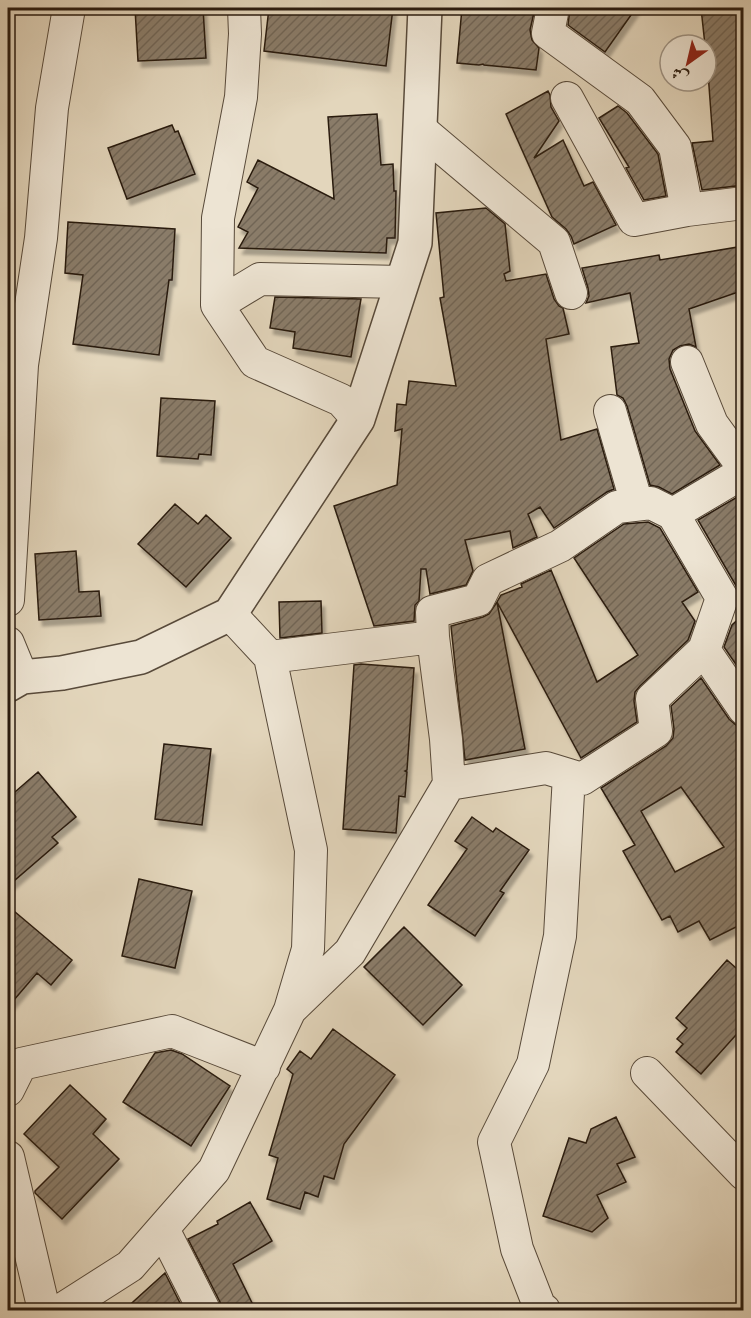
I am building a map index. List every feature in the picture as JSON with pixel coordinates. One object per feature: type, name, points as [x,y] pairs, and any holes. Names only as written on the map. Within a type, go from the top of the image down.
[{"type":"street","points":[[8,600],[22,365],[41,238],[52,108],[69,8]]},
{"type":"street","points":[[244,8],[245,34],[241,97],[218,218],[217,305],[255,362],[341,400],[358,419]]},
{"type":"street","points":[[8,643],[15,681],[141,657],[230,614],[358,419],[416,243],[425,8]]},
{"type":"street","points":[[553,8],[548,33],[640,100],[675,147],[687,210]]},
{"type":"street","points":[[567,98],[634,220],[744,203]]},
{"type":"street","points":[[420,129],[554,242],[571,292]]},
{"type":"street","points":[[217,305],[260,279],[402,282]]},
{"type":"street","points":[[674,514],[744,470],[712,424],[687,362]]},
{"type":"street","points":[[610,411],[637,504]]},
{"type":"street","points":[[290,1010],[350,952],[449,784],[432,612],[478,600],[488,580],[560,546],[617,507],[651,503],[674,514],[722,598],[704,650],[652,699],[656,732],[582,779],[546,768],[449,784]]},
{"type":"street","points":[[61,1311],[130,1266],[214,1170],[290,1010],[308,949],[311,850],[270,657],[230,614]]},
{"type":"street","points":[[270,657],[433,637]]},
{"type":"street","points":[[704,650],[744,709]]},
{"type":"street","points":[[544,1311],[540,1308],[517,1249],[494,1142],[533,1064],[560,936],[569,775]]},
{"type":"street","points":[[8,1090],[21,1064],[172,1031],[264,1067]]},
{"type":"street","points":[[647,1073],[744,1174]]},
{"type":"street","points":[[8,1157],[44,1311]]},
{"type":"street","points":[[163,1229],[204,1311]]},
{"type":"building","points":[[135,8],[203,8],[206,58],[138,61]]},
{"type":"building","points":[[269,8],[393,8],[386,66],[264,51]]},
{"type":"building","points":[[462,8],[535,8],[530,30],[532,40],[539,48],[536,70],[457,63]]},
{"type":"building","points":[[570,8],[636,8],[605,52],[568,25]]},
{"type":"building","points":[[701,8],[744,8],[744,185],[702,190],[692,143],[713,141],[710,93],[718,93],[718,33],[704,33]]},
{"type":"building","points":[[548,91],[551,107],[559,121],[534,158],[563,140],[584,186],[593,182],[616,225],[574,244],[566,229],[552,217],[506,114]]},
{"type":"building","points":[[618,106],[627,113],[658,154],[666,196],[644,200],[626,168],[629,167],[599,118]]},
{"type":"building","points":[[377,114],[381,165],[393,164],[394,191],[396,191],[395,238],[387,238],[386,253],[239,248],[248,232],[238,227],[258,188],[247,182],[258,160],[334,199],[328,117]]},
{"type":"building","points":[[172,125],[175,132],[178,131],[195,174],[127,199],[108,148]]},
{"type":"building","points":[[486,208],[505,224],[510,271],[504,274],[506,281],[546,274],[554,299],[563,308],[569,334],[546,339],[561,440],[597,429],[614,489],[554,528],[540,507],[528,514],[537,537],[513,548],[510,531],[465,540],[473,571],[466,585],[430,594],[426,569],[421,569],[419,601],[415,605],[414,621],[374,626],[334,506],[397,485],[402,429],[395,431],[397,404],[406,405],[409,381],[456,386],[440,298],[444,297],[436,213]]},
{"type":"building","points":[[68,222],[175,229],[172,280],[169,280],[159,355],[73,344],[83,275],[65,273]]},
{"type":"building","points":[[744,246],[744,290],[689,309],[696,347],[689,344],[680,346],[673,350],[669,359],[670,369],[695,431],[720,465],[672,494],[650,485],[627,406],[623,398],[617,395],[611,347],[639,343],[630,293],[586,303],[589,296],[582,268],[659,255],[660,260]]},
{"type":"building","points":[[275,297],[361,299],[351,357],[293,348],[295,332],[270,328]]},
{"type":"building","points":[[161,398],[215,401],[211,455],[199,454],[198,459],[157,456]]},
{"type":"building","points":[[744,493],[744,607],[739,601],[738,589],[698,520]]},
{"type":"building","points":[[175,504],[198,524],[206,515],[231,538],[186,587],[138,544]]},
{"type":"building","points":[[648,522],[660,528],[698,592],[682,602],[695,621],[688,640],[635,692],[637,722],[581,758],[497,602],[501,595],[522,587],[521,584],[551,570],[597,682],[638,655],[574,558],[624,524]]},
{"type":"building","points":[[76,551],[79,592],[99,591],[101,616],[39,620],[35,554]]},
{"type":"building","points":[[321,601],[322,633],[280,638],[279,602]]},
{"type":"building","points":[[497,602],[525,749],[465,760],[451,626],[489,614]]},
{"type":"building","points":[[744,614],[744,676],[724,647],[732,625]]},
{"type":"building","points":[[354,665],[414,668],[407,770],[405,771],[407,772],[405,797],[399,796],[396,833],[343,829]]},
{"type":"building","points":[[701,678],[729,719],[736,725],[744,727],[744,923],[710,940],[699,921],[678,932],[670,916],[662,920],[623,851],[635,845],[601,788],[666,746],[673,738],[671,706]],"holes":[[[681,787],[724,847],[675,872],[641,811]]]},
{"type":"building","points":[[164,744],[211,749],[202,825],[155,819]]},
{"type":"building","points":[[38,772],[76,817],[52,837],[58,843],[8,886],[8,798]]},
{"type":"building","points":[[472,817],[493,832],[496,828],[529,850],[500,891],[504,893],[475,936],[428,905],[467,849],[455,841]]},
{"type":"building","points":[[139,879],[192,891],[175,968],[122,956]]},
{"type":"building","points":[[8,906],[72,960],[51,985],[37,973],[8,1007]]},
{"type":"building","points":[[404,927],[462,985],[423,1025],[364,967]]},
{"type":"building","points":[[727,960],[744,975],[744,1026],[701,1074],[676,1052],[683,1044],[677,1039],[687,1028],[676,1018]]},
{"type":"building","points":[[333,1029],[395,1075],[344,1144],[334,1179],[324,1176],[318,1197],[305,1192],[300,1209],[267,1199],[278,1158],[269,1155],[293,1074],[287,1069],[300,1051],[311,1059]]},
{"type":"building","points":[[171,1050],[182,1054],[230,1086],[191,1146],[123,1102],[155,1053]]},
{"type":"building","points":[[70,1085],[106,1119],[93,1134],[119,1159],[62,1219],[35,1193],[59,1167],[24,1134]]},
{"type":"building","points":[[616,1117],[635,1157],[617,1164],[626,1182],[597,1195],[608,1218],[592,1232],[543,1216],[569,1138],[586,1143],[591,1129]]},
{"type":"building","points":[[250,1202],[272,1241],[233,1264],[256,1311],[222,1311],[220,1302],[188,1239],[218,1224],[217,1221]]},
{"type":"building","points":[[165,1273],[184,1311],[123,1311]]}]
